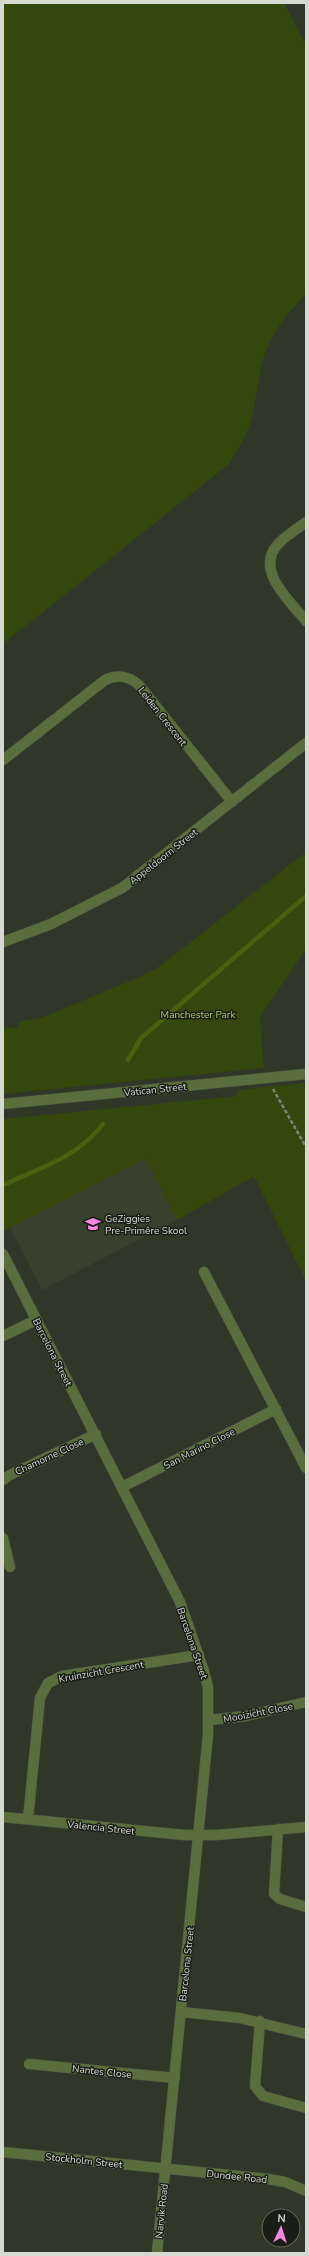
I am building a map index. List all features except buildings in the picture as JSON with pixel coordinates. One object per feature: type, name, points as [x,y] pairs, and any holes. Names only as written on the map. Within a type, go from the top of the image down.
[{"type":"street","points":[[306,522],[274,549],[270,565],[274,581],[306,621]]},
{"type":"street","name":"Leiden Crescent","points":[[3,760],[105,680],[111,677],[125,677],[139,685],[232,802]]},
{"type":"street","name":"Appeldoorn Street","points":[[3,942],[52,924],[122,888],[306,743]]},
{"type":"street","name":"Vatican Street","points":[[3,1104],[306,1074]]},
{"type":"street","name":"Barcelona Street","points":[[3,1254],[96,1434],[180,1602],[208,1687],[209,1720],[199,1835],[165,2169]]},
{"type":"street","points":[[204,1272],[306,1468]]},
{"type":"street","points":[[3,1336],[36,1320]]},
{"type":"street","name":"San Marino Close","points":[[122,1487],[276,1409]]},
{"type":"street","name":"Chamorne Close","points":[[3,1480],[10,1475],[96,1434]]},
{"type":"street","points":[[3,1538],[10,1567]]},
{"type":"street","name":"Kruinzicht Crescent","points":[[28,1819],[40,1698],[48,1684],[62,1676],[198,1655]]},
{"type":"street","name":"Mooizicht Close","points":[[209,1720],[224,1720],[246,1716],[306,1702]]},
{"type":"street","name":"Valencia Street","points":[[3,1817],[199,1835],[306,1827]]},
{"type":"street","points":[[278,1830],[274,1894],[280,1899],[306,1907]]},
{"type":"street","points":[[181,2012],[260,2022],[306,2034]]},
{"type":"street","points":[[260,2022],[255,2086],[263,2096],[306,2108]]},
{"type":"street","name":"Nantes Close","points":[[29,2064],[174,2078]]},
{"type":"street","name":"Stockholm Street","points":[[3,2152],[165,2169]]},
{"type":"street","name":"Dundee Road","points":[[165,2169],[268,2179],[285,2182],[306,2191]]},
{"type":"street","name":"Narvik Road","points":[[157,2253],[165,2169]]},
{"type":"path","points":[[273,1089],[306,1148]]},
{"type":"shaded area","name":"GeZiggies Pre-Primêre Skool","points":[[146,1159],[177,1220],[42,1290],[10,1227]]},
{"type":"green space","points":[[3,3],[284,3],[306,45],[306,294],[283,321],[269,343],[263,359],[250,424],[242,442],[229,464],[3,644]]},
{"type":"green space","name":"Manchester Park","points":[[306,852],[306,949],[260,1017],[264,1068],[3,1094],[3,1028],[19,1027],[19,1022],[41,1018],[142,976],[160,966]]},
{"type":"green space","points":[[306,1083],[306,1281],[254,1176],[177,1220],[146,1159],[3,1231],[3,1119],[237,1096],[238,1090]]},
{"type":"waterway","points":[[128,1060],[141,1038],[306,896]]},
{"type":"waterway","points":[[3,1185],[44,1167],[70,1153],[82,1145],[103,1124]]},
{"type":"place","name":"GeZiggies Pre-Primêre Skool","points":[[93,1224]]}]
